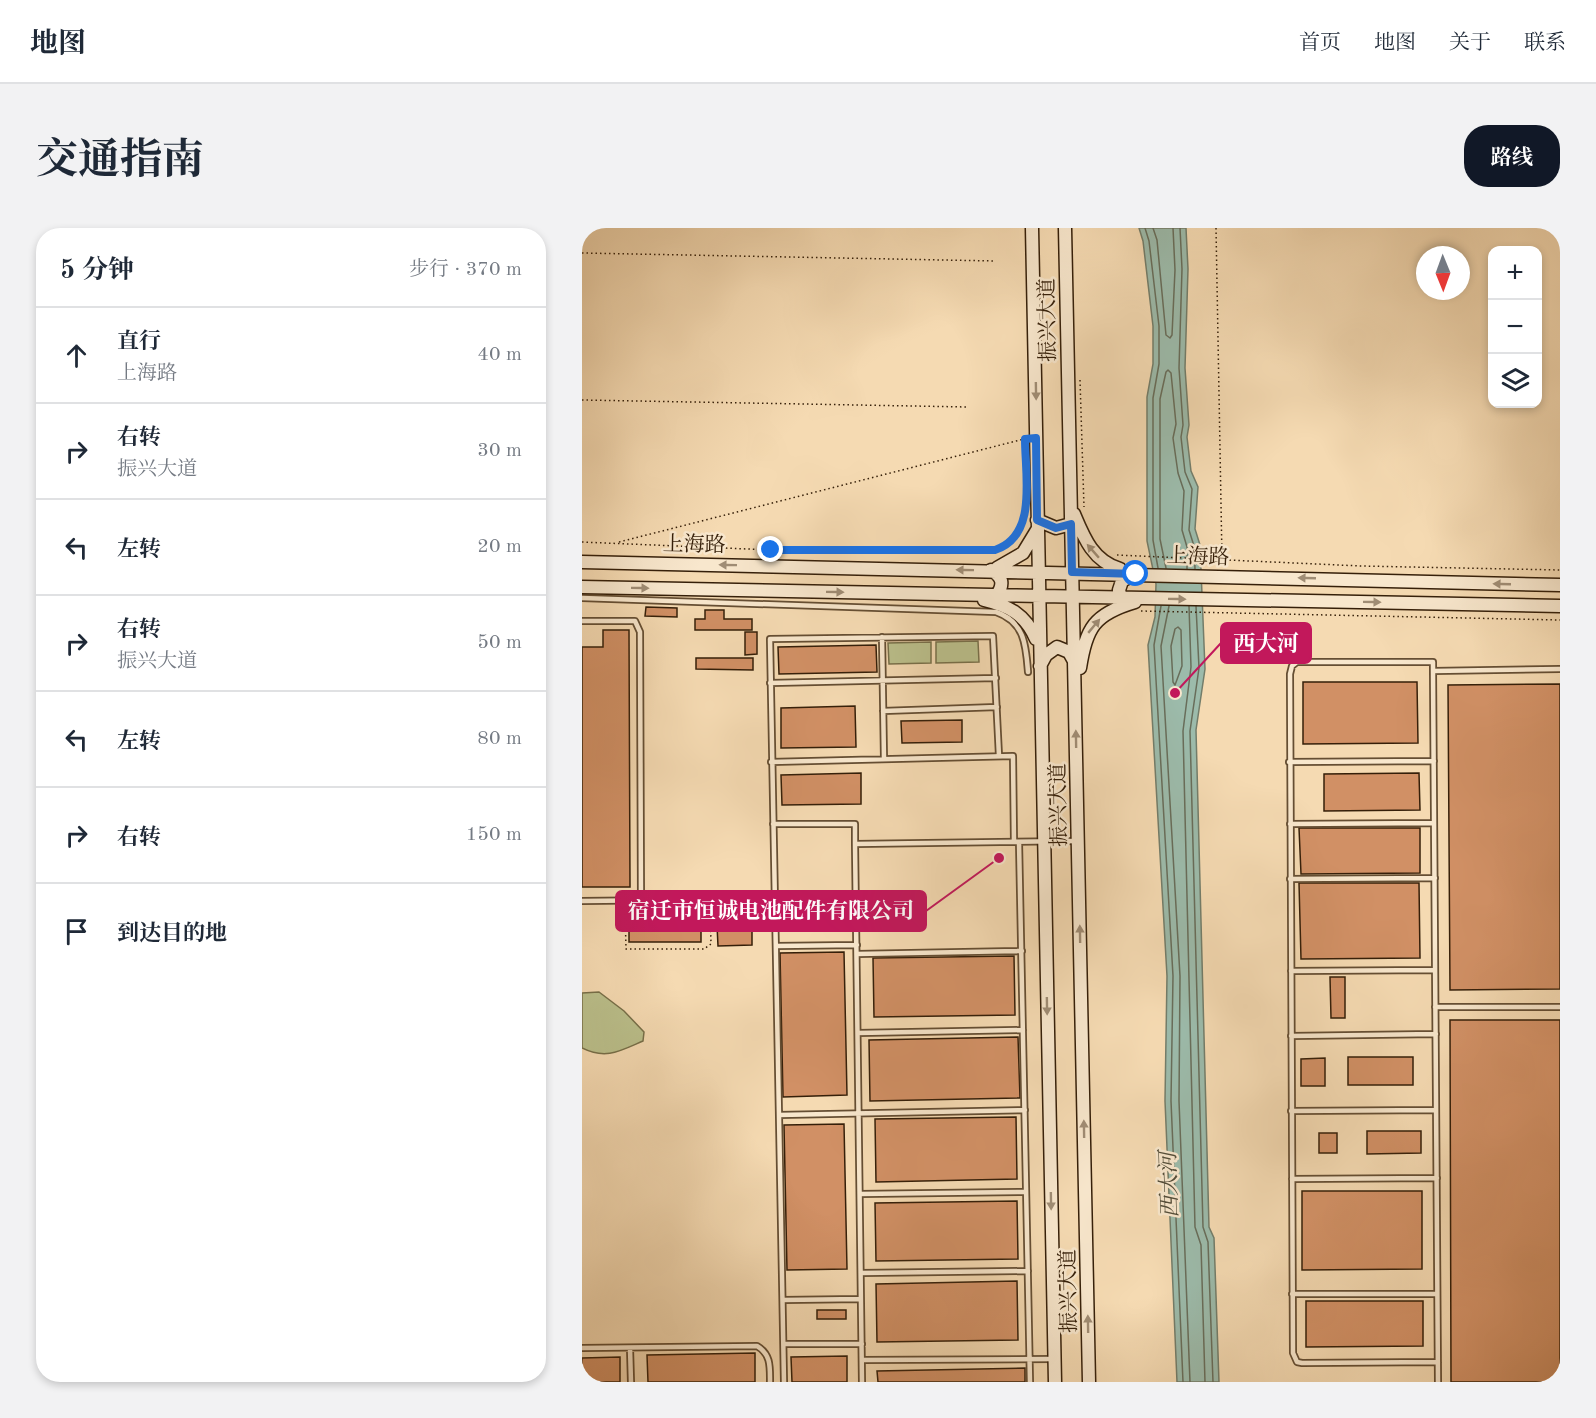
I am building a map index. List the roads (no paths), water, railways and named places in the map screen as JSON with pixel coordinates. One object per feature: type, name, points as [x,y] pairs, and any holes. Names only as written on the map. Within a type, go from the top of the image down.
[{"type":"main road","name":"振兴大道","points":[[1032,228],[1039,646],[1034,670],[1043,842],[1054,1382]]},
{"type":"main road","name":"振兴大道","points":[[1065,228],[1089,1382]]},
{"type":"main road","points":[[1071,507],[1086,543],[1095,554],[1108,565],[1136,574]]},
{"type":"main road","points":[[997,595],[1002,582],[1000,576],[992,570],[1023,553],[1037,524],[1056,528],[1071,524]]},
{"type":"main road","name":"上海路","points":[[582,561],[1560,585]]},
{"type":"main road","points":[[1121,598],[1119,590],[1122,581],[1136,574]]},
{"type":"main road","name":"上海路","points":[[582,587],[1560,606]]},
{"type":"main road","points":[[965,595],[1005,605],[1020,615],[1030,626],[1039,646]]},
{"type":"main road","points":[[1075,702],[1084,639],[1091,628],[1113,610],[1148,598]]},
{"type":"main road","points":[[1034,670],[1046,655],[1057,647],[1069,652],[1074,661]]},
{"type":"lane","points":[[582,597],[996,612],[1017,623],[1034,670]]},
{"type":"lane","points":[[582,621],[635,621],[640,632],[641,900]]},
{"type":"lane","points":[[784,1382],[770,639],[990,634],[995,641],[999,756]]},
{"type":"lane","points":[[882,637],[884,759]]},
{"type":"lane","points":[[1438,1362],[1297,1362],[1293,1353],[1289,681],[1293,666],[1298,662],[1433,662],[1435,878],[1435,1007],[1436,1034],[1437,1294],[1438,1362],[1438,1382]]},
{"type":"lane","points":[[1433,671],[1560,669]]},
{"type":"lane","points":[[770,683],[996,678]]},
{"type":"lane","points":[[883,711],[997,707]]},
{"type":"lane","points":[[771,762],[1013,756],[1022,951],[1030,1382]]},
{"type":"lane","points":[[1289,762],[1434,761]]},
{"type":"lane","points":[[1290,824],[1434,823]]},
{"type":"lane","points":[[773,824],[855,824],[862,1382]]},
{"type":"lane","points":[[855,844],[1078,841]]},
{"type":"lane","points":[[1290,879],[1435,878]]},
{"type":"lane","points":[[582,901],[760,899]]},
{"type":"lane","points":[[776,946],[857,945]]},
{"type":"lane","points":[[857,954],[1022,951]]},
{"type":"lane","points":[[1291,971],[1435,970]]},
{"type":"lane","points":[[1435,1007],[1560,1007]]},
{"type":"lane","points":[[858,1033],[1023,1030]]},
{"type":"lane","points":[[1291,1036],[1436,1034]]},
{"type":"lane","points":[[779,1114],[1025,1110]]},
{"type":"lane","points":[[1291,1111],[1436,1110]]},
{"type":"lane","points":[[1292,1179],[1437,1178]]},
{"type":"lane","points":[[860,1194],[1026,1192]]},
{"type":"lane","points":[[861,1273],[1028,1271]]},
{"type":"lane","points":[[1292,1294],[1437,1294]]},
{"type":"lane","points":[[783,1300],[861,1299]]},
{"type":"lane","points":[[784,1344],[862,1344]]},
{"type":"lane","points":[[582,1348],[756,1346],[764,1350],[769,1358],[770,1382]]},
{"type":"lane","points":[[630,1348],[631,1382]]},
{"type":"lane","points":[[862,1360],[1054,1359]]},
{"type":"water","points":[[1139,228],[1186,228],[1188,269],[1185,368],[1189,425],[1187,437],[1191,471],[1198,487],[1195,529],[1200,545],[1205,669],[1196,730],[1209,1227],[1214,1238],[1219,1382],[1177,1382],[1165,1101],[1167,976],[1148,645],[1155,617],[1156,584],[1147,541],[1147,397],[1153,364],[1153,326],[1143,241]]},
{"type":"place","name":"西大河","points":[[1175,693]]},
{"type":"place","name":"宿迁市恒诚电池配件有限公司","points":[[999,858]]}]
